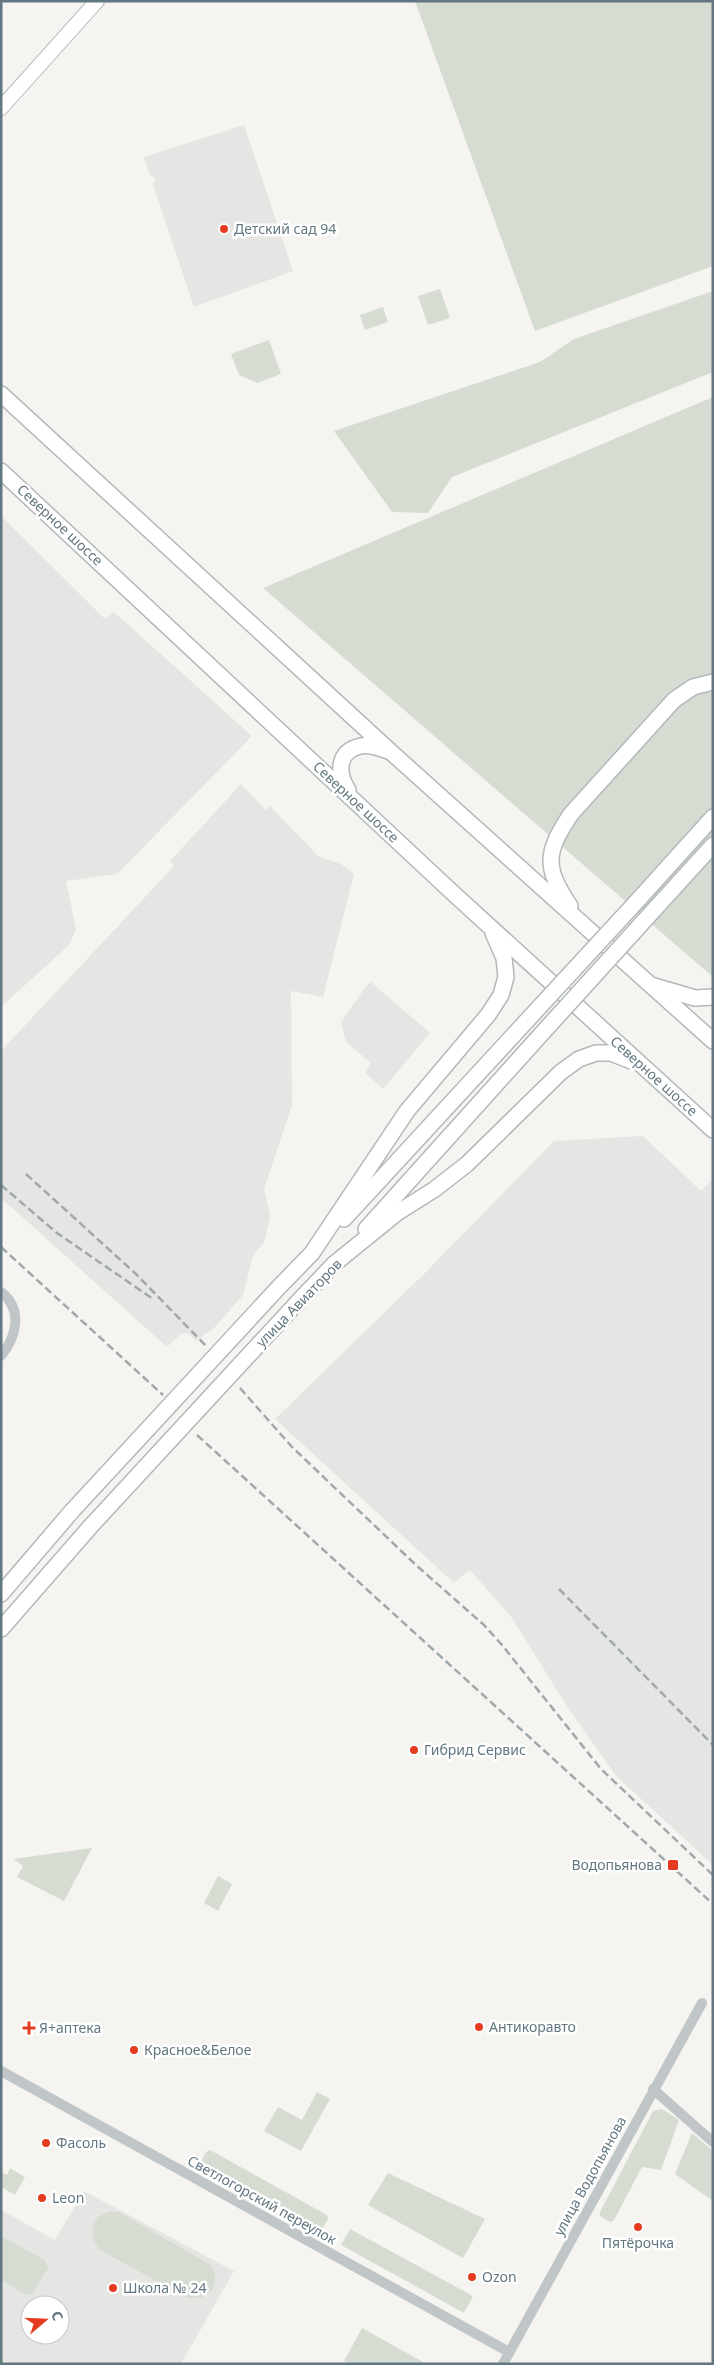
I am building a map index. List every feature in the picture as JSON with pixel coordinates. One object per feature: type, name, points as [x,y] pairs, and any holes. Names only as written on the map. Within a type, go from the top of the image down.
[{"type":"main road","points":[[1,394],[392,752],[713,1041]]},
{"type":"main road","name":"Северное шоссе","points":[[1,471],[490,927],[713,1130]]},
{"type":"main road","points":[[582,924],[555,882],[550,866],[551,850],[560,830],[571,814],[674,700],[693,686],[713,682]]},
{"type":"main road","points":[[353,798],[340,779],[340,767],[343,758],[350,750],[361,746],[374,746],[392,752]]},
{"type":"main road","points":[[312,1253],[713,817]]},
{"type":"main road","points":[[334,1264],[713,845]]},
{"type":"main road","name":"улица Авиаторов","points":[[1,1594],[72,1511],[278,1287],[312,1253],[407,1111],[488,1015],[501,995],[506,977],[504,958],[490,927]]},
{"type":"main road","points":[[649,984],[695,998],[713,997]]},
{"type":"main road","name":"улица Авиаторов","points":[[1,1629],[90,1527],[334,1264],[397,1213],[435,1189],[467,1164],[561,1072],[579,1059],[596,1053],[611,1053],[644,1067]]},
{"type":"street","points":[[1,108],[97,1]]},
{"type":"street","points":[[1,1292],[13,1306],[16,1320],[13,1336],[1,1356]]},
{"type":"street","name":"улица Водопьянова","points":[[502,2364],[702,2002]]},
{"type":"street","name":"Светлогорский переулок","points":[[1,2072],[509,2352]]},
{"type":"street","points":[[653,2089],[713,2142]]},
{"type":"shaded area","points":[[415,1],[713,1],[713,266],[535,331]]},
{"type":"shaded area","name":"Детский сад 94","points":[[244,125],[293,271],[194,307],[153,185],[156,179],[149,174],[144,157]]},
{"type":"shaded area","points":[[440,289],[450,318],[428,325],[418,296]]},
{"type":"shaded area","points":[[713,291],[713,372],[452,477],[428,513],[392,512],[334,431],[540,362],[574,339]]},
{"type":"shaded area","points":[[383,307],[388,322],[365,330],[360,315]]},
{"type":"shaded area","points":[[269,340],[281,374],[257,383],[239,375],[231,354]]},
{"type":"shaded area","points":[[713,397],[713,977],[263,588]]},
{"type":"shaded area","points":[[1,516],[105,619],[114,612],[252,736],[117,874],[66,881],[76,929],[69,945],[1,1007]]},
{"type":"shaded area","points":[[241,784],[266,810],[270,806],[318,856],[341,864],[354,874],[323,997],[291,991],[292,1105],[264,1189],[270,1216],[264,1243],[253,1255],[243,1295],[215,1327],[196,1341],[187,1333],[181,1334],[167,1347],[1,1198],[1,1051],[174,866],[170,861]]},
{"type":"shaded area","points":[[371,982],[430,1033],[383,1089],[365,1073],[371,1063],[346,1042],[341,1022]]},
{"type":"shaded area","points":[[643,1136],[701,1191],[713,1179],[713,1865],[616,1776],[568,1708],[512,1618],[470,1570],[454,1583],[275,1419],[425,1273],[554,1141]]},
{"type":"shaded area","points":[[92,1848],[64,1901],[17,1877],[23,1866],[13,1859]]},
{"type":"shaded area","points":[[218,1876],[232,1884],[218,1911],[204,1903]]},
{"type":"shaded area","points":[[317,2092],[330,2099],[301,2151],[264,2131],[278,2107],[302,2120]]},
{"type":"shaded area","points":[[662,2109],[679,2120],[661,2170],[642,2167],[614,2220],[610,2222],[600,2216],[600,2212],[653,2111]]},
{"type":"shaded area","points":[[692,2133],[713,2151],[713,2201],[675,2174]]},
{"type":"shaded area","points":[[210,2150],[327,2215],[328,2219],[320,2233],[313,2235],[304,2230],[303,2219],[249,2189],[240,2194],[203,2173],[199,2165],[206,2152]]},
{"type":"shaded area","points":[[10,2168],[25,2177],[15,2195],[1,2187],[1,2172],[7,2175]]},
{"type":"shaded area","points":[[388,2173],[485,2219],[463,2258],[368,2205]]},
{"type":"shaded area","name":"Школа № 24","points":[[84,2191],[234,2271],[181,2364],[1,2364],[1,2210],[55,2240]]},
{"type":"shaded area","points":[[108,2212],[119,2212],[209,2264],[214,2271],[215,2278],[212,2290],[201,2297],[186,2297],[100,2250],[94,2239],[94,2223]]},
{"type":"shaded area","points":[[350,2229],[473,2296],[464,2313],[341,2245]]},
{"type":"shaded area","points":[[1,2236],[46,2261],[48,2268],[32,2294],[26,2295],[1,2280]]},
{"type":"shaded area","points":[[362,2328],[425,2363],[348,2364],[344,2361]]},
{"type":"railway","points":[[26,1174],[136,1274],[207,1347]]},
{"type":"railway","points":[[1,1185],[57,1233],[153,1299]]},
{"type":"railway","points":[[1,1247],[163,1395]]},
{"type":"railway","points":[[240,1388],[292,1447],[417,1566],[484,1625],[601,1769],[713,1875]]},
{"type":"railway","points":[[197,1435],[713,1904]]},
{"type":"railway","points":[[559,1589],[713,1745]]},
{"type":"place","name":"Детский сад 94","points":[[224,229]]},
{"type":"place","name":"Гибрид Сервис","points":[[414,1750]]},
{"type":"place","name":"Водопьянова","points":[[673,1865]]},
{"type":"place","name":"Антикоравто","points":[[479,2027]]},
{"type":"place","name":"Я+аптека","points":[[29,2028]]},
{"type":"place","name":"Красное&Белое","points":[[134,2050]]},
{"type":"place","name":"Фасоль","points":[[46,2143]]},
{"type":"place","name":"Leon","points":[[42,2198]]},
{"type":"place","name":"Пятёрочка","points":[[638,2227]]},
{"type":"place","name":"Ozon","points":[[472,2277]]},
{"type":"place","name":"Школа № 24","points":[[113,2288]]}]
